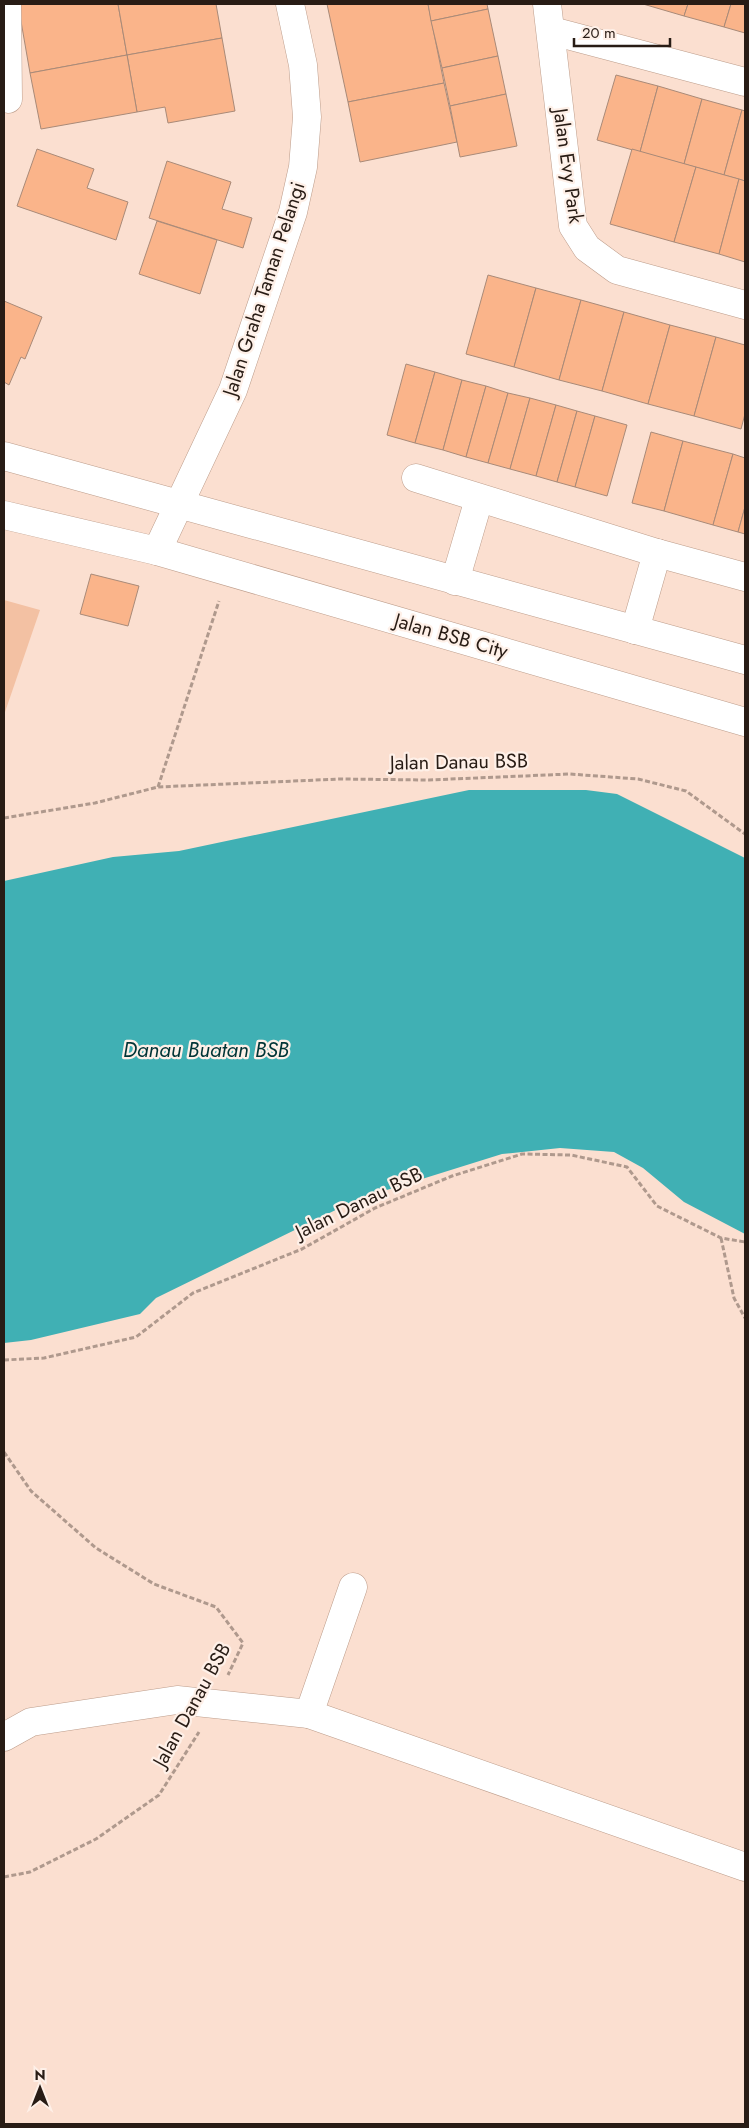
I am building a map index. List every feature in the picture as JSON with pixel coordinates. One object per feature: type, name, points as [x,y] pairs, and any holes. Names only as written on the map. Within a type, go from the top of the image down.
[{"type":"street","points":[[5,103],[7,4]]},
{"type":"street","name":"Jalan Graha Taman Pelangi","points":[[178,505],[233,390],[293,212],[303,167],[307,117],[303,64],[290,4]]},
{"type":"street","name":"Jalan Evy Park","points":[[548,4],[573,226],[587,248],[617,270],[745,305]]},
{"type":"street","points":[[552,31],[745,82]]},
{"type":"street","points":[[4,456],[745,660]]},
{"type":"street","points":[[416,478],[657,553],[745,577]]},
{"type":"street","points":[[455,580],[479,499]]},
{"type":"street","points":[[157,551],[178,505]]},
{"type":"street","name":"Jalan BSB City","points":[[4,515],[157,551],[745,722]]},
{"type":"street","points":[[635,630],[657,553]]},
{"type":"street","points":[[309,1714],[353,1588]]},
{"type":"street","points":[[4,1737],[31,1722],[178,1700],[309,1714],[745,1867]]},
{"type":"path","points":[[158,787],[229,572]]},
{"type":"path","name":"Jalan Danau BSB","points":[[4,818],[95,803],[158,787],[340,779],[429,780],[570,774],[638,779],[686,791],[745,834]]},
{"type":"path","name":"Jalan Danau BSB","points":[[4,1360],[44,1358],[136,1338],[194,1293],[302,1249],[376,1208],[452,1176],[522,1154],[571,1155],[627,1166],[657,1206],[721,1238],[745,1242]]},
{"type":"path","points":[[721,1238],[734,1298],[745,1318]]},
{"type":"path","name":"Jalan Danau BSB","points":[[4,1452],[31,1491],[96,1548],[154,1584],[216,1607],[243,1643],[214,1704],[159,1795],[96,1839],[30,1872],[4,1876]]},
{"type":"shaded area","points":[[4,600],[40,610],[4,715]]},
{"type":"water","name":"Danau Buatan BSB","points":[[469,790],[586,790],[617,794],[745,858],[745,1234],[684,1202],[643,1168],[614,1152],[560,1148],[502,1154],[358,1199],[156,1298],[140,1314],[31,1340],[4,1343],[4,881],[113,857],[179,851]]},
{"type":"building","points":[[18,4],[118,4],[127,55],[30,73]]},
{"type":"building","points":[[118,4],[216,4],[222,38],[127,55]]},
{"type":"building","points":[[327,4],[428,4],[444,83],[348,102]]},
{"type":"building","points":[[428,4],[487,4],[488,9],[431,21]]},
{"type":"building","points":[[643,4],[688,4],[684,16]]},
{"type":"building","points":[[688,4],[731,4],[724,27],[684,16]]},
{"type":"building","points":[[731,4],[745,4],[745,33],[724,27]]},
{"type":"building","points":[[488,9],[498,56],[442,68],[431,21]]},
{"type":"building","points":[[222,38],[235,111],[168,123],[165,107],[137,112],[127,55]]},
{"type":"building","points":[[127,55],[137,112],[41,129],[30,73]]},
{"type":"building","points":[[498,56],[506,94],[450,106],[442,68]]},
{"type":"building","points":[[616,75],[658,86],[640,152],[597,140]]},
{"type":"building","points":[[444,83],[457,142],[360,162],[348,102]]},
{"type":"building","points":[[658,86],[702,99],[684,164],[640,152]]},
{"type":"building","points":[[506,94],[517,146],[460,157],[450,106]]},
{"type":"building","points":[[702,99],[742,110],[724,175],[684,164]]},
{"type":"building","points":[[742,110],[745,111],[745,181],[724,175]]},
{"type":"building","points":[[37,149],[94,169],[87,188],[128,202],[116,240],[17,206]]},
{"type":"building","points":[[632,149],[696,167],[674,242],[610,224]]},
{"type":"building","points":[[167,161],[231,182],[222,209],[252,218],[243,248],[149,218]]},
{"type":"building","points":[[696,167],[739,179],[719,254],[674,242]]},
{"type":"building","points":[[739,179],[745,181],[745,262],[719,254]]},
{"type":"building","points":[[157,221],[217,240],[200,294],[139,274]]},
{"type":"building","points":[[488,275],[536,288],[514,367],[466,354]]},
{"type":"building","points":[[536,288],[581,300],[559,380],[514,367]]},
{"type":"building","points":[[581,300],[624,312],[602,391],[559,380]]},
{"type":"building","points":[[4,301],[42,317],[25,359],[21,357],[9,385],[4,382]]},
{"type":"building","points":[[624,312],[670,325],[648,404],[602,391]]},
{"type":"building","points":[[670,325],[716,337],[694,416],[648,404]]},
{"type":"building","points":[[716,337],[745,345],[745,414],[741,429],[694,416]]},
{"type":"building","points":[[406,364],[435,372],[415,443],[387,435]]},
{"type":"building","points":[[435,372],[462,380],[443,450],[415,443]]},
{"type":"building","points":[[462,380],[486,386],[466,457],[443,450]]},
{"type":"building","points":[[486,386],[508,393],[488,463],[466,457]]},
{"type":"building","points":[[508,393],[530,398],[510,469],[488,463]]},
{"type":"building","points":[[530,398],[556,405],[536,476],[510,469]]},
{"type":"building","points":[[556,405],[577,411],[557,482],[536,476]]},
{"type":"building","points":[[577,411],[595,416],[575,487],[557,482]]},
{"type":"building","points":[[595,416],[627,425],[607,496],[575,487]]},
{"type":"building","points":[[651,432],[683,441],[664,511],[632,503]]},
{"type":"building","points":[[683,441],[733,454],[713,525],[664,511]]},
{"type":"building","points":[[733,454],[745,458],[745,507],[738,532],[713,525]]},
{"type":"building","points":[[745,507],[745,534],[738,532]]},
{"type":"building","points":[[91,574],[139,586],[128,626],[80,614]]}]
